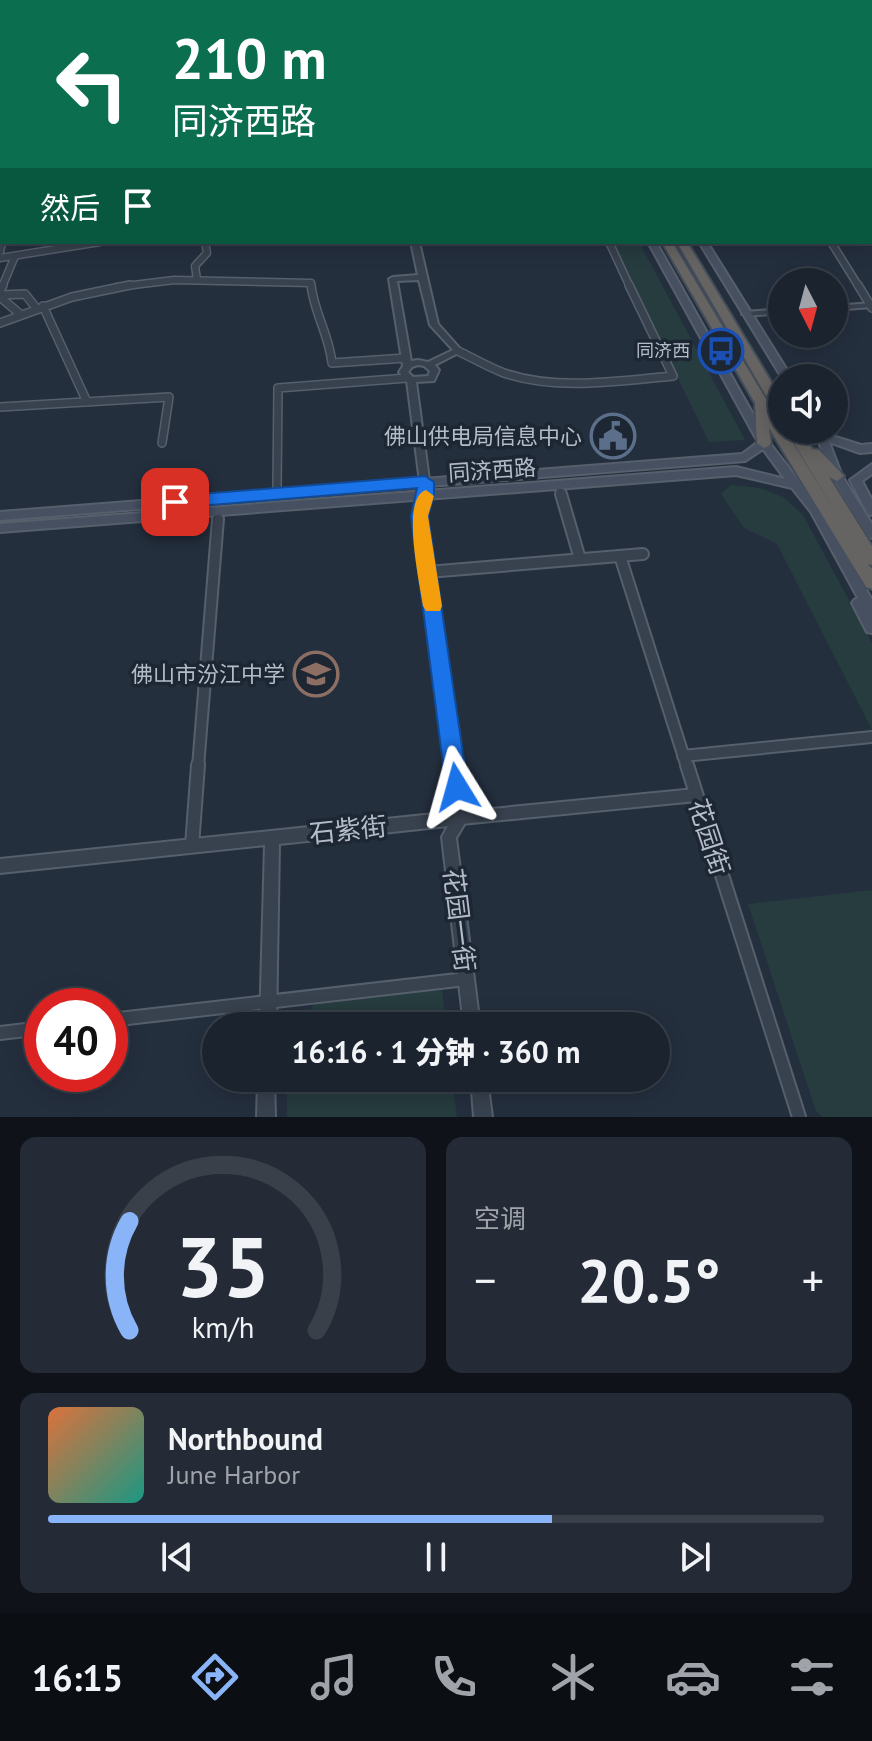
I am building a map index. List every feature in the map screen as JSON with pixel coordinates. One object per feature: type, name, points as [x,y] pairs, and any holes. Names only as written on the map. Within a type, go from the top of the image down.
[{"type":"highway","points":[[668,244],[759,400],[866,573]]},
{"type":"highway","points":[[683,244],[768,387]]},
{"type":"highway","points":[[759,400],[764,443]]},
{"type":"highway","points":[[801,444],[866,573]]},
{"type":"highway","points":[[806,444],[837,476]]},
{"type":"main road","points":[[653,244],[764,443],[815,510],[839,552],[848,584],[872,628]]},
{"type":"main road","points":[[704,244],[778,364]]},
{"type":"main road","name":"同济西路","points":[[0,528],[149,517],[596,468],[745,457],[764,443]]},
{"type":"main road","points":[[824,444],[837,476],[872,534]]},
{"type":"main road","points":[[848,444],[860,449],[872,448]]},
{"type":"main road","points":[[0,536],[218,519],[577,465],[717,454],[733,458]]},
{"type":"main road","points":[[577,465],[596,468],[611,462]]},
{"type":"main road","points":[[872,468],[856,480],[872,514]]},
{"type":"main road","points":[[0,508],[277,487],[560,492],[726,479],[736,471]]},
{"type":"main road","name":"同济西路","points":[[0,516],[736,471],[795,485]]},
{"type":"main road","points":[[848,495],[872,514]]},
{"type":"main road","points":[[87,522],[114,527],[149,517]]},
{"type":"main road","points":[[839,552],[866,573],[872,611]]},
{"type":"street","points":[[0,255],[15,256],[74,244]]},
{"type":"street","points":[[197,280],[195,266],[207,253],[205,244]]},
{"type":"street","points":[[415,244],[434,325],[458,351],[506,374],[546,381],[673,376],[610,244]]},
{"type":"street","points":[[832,244],[871,306],[848,307]]},
{"type":"street","points":[[0,294],[15,256]]},
{"type":"street","points":[[422,277],[393,279],[406,362],[403,372],[409,379],[425,489],[420,516],[461,818]]},
{"type":"street","points":[[0,323],[40,308],[118,288],[197,280],[311,283],[313,302],[329,338],[332,363],[430,364],[458,351]]},
{"type":"street","points":[[0,294],[25,294],[40,308],[87,402]]},
{"type":"street","points":[[0,294],[20,314]]},
{"type":"street","points":[[746,314],[768,312]]},
{"type":"street","points":[[277,487],[278,388],[431,379],[435,370],[430,364]]},
{"type":"street","points":[[0,407],[169,397],[162,443]]},
{"type":"street","points":[[560,492],[580,559]]},
{"type":"street","points":[[192,846],[218,519]]},
{"type":"street","points":[[428,572],[643,554]]},
{"type":"street","name":"花园街","points":[[620,556],[799,1117]]},
{"type":"street","points":[[683,756],[872,737]]},
{"type":"street","name":"石紫街","points":[[0,866],[696,795]]},
{"type":"street","name":"花园一街","points":[[461,818],[449,837],[470,1012]]},
{"type":"street","points":[[268,1012],[272,838]]},
{"type":"street","points":[[128,1018],[466,979]]},
{"type":"street","points":[[0,1033],[24,1030]]},
{"type":"street","points":[[266,1092],[266,1117]]},
{"type":"street","points":[[480,1092],[483,1117]]},
{"type":"green space","points":[[612,244],[640,244],[745,440],[709,442]]},
{"type":"green space","points":[[731,485],[760,488],[783,497],[803,515],[872,643],[872,730],[777,544],[744,528],[721,494]]},
{"type":"green space","points":[[872,890],[872,1117],[823,1117],[816,1111],[748,904]]},
{"type":"green space","points":[[442,988],[445,1012],[309,1012],[315,1003]]},
{"type":"green space","points":[[287,1092],[454,1092],[457,1117],[287,1117]]},
{"type":"slow traffic","points":[[426,496],[420,516],[433,606]]},
{"type":"place","name":"同济西","points":[[721,351]]},
{"type":"place","name":"佛山供电局信息中心","points":[[613,436]]},
{"type":"place","name":"佛山市汾江中学","points":[[316,674]]},
{"type":"route","points":[[175,502],[425,482],[425,503],[420,516],[457,787]]}]
